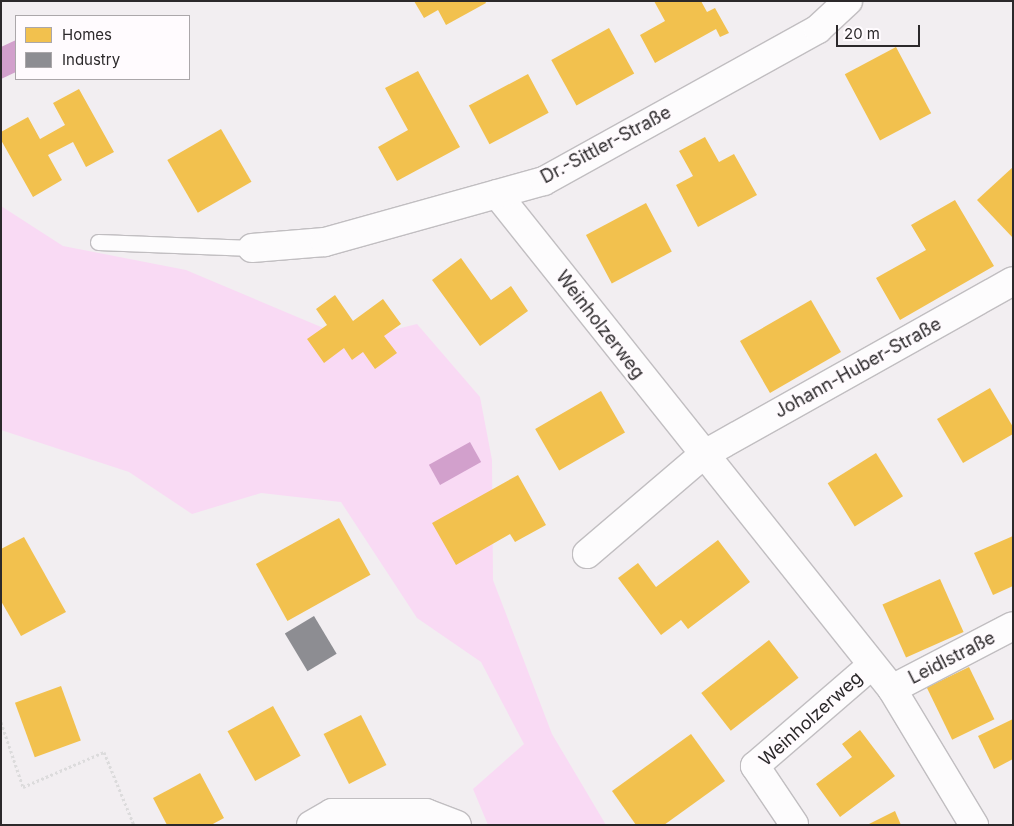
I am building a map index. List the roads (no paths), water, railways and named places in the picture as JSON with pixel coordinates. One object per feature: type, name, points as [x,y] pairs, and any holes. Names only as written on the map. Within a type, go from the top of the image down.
[{"type":"street","name":"Dr.-Sittler-Straße","points":[[252,248],[325,242],[497,194],[552,176],[818,29],[848,1]]},
{"type":"street","name":"Weinholzerweg","points":[[497,194],[871,666],[892,689],[974,825]]},
{"type":"street","name":"Johann-Huber-Straße","points":[[703,455],[1013,281]]},
{"type":"street","points":[[586,554],[703,455]]},
{"type":"street","name":"Leidlstraße","points":[[892,689],[1013,626]]},
{"type":"street","name":"Weinholzerweg","points":[[794,824],[756,766],[871,666]]},
{"type":"street","points":[[311,825],[332,813],[426,813],[457,825]]},
{"type":"lane","points":[[98,242],[252,248]]}]
